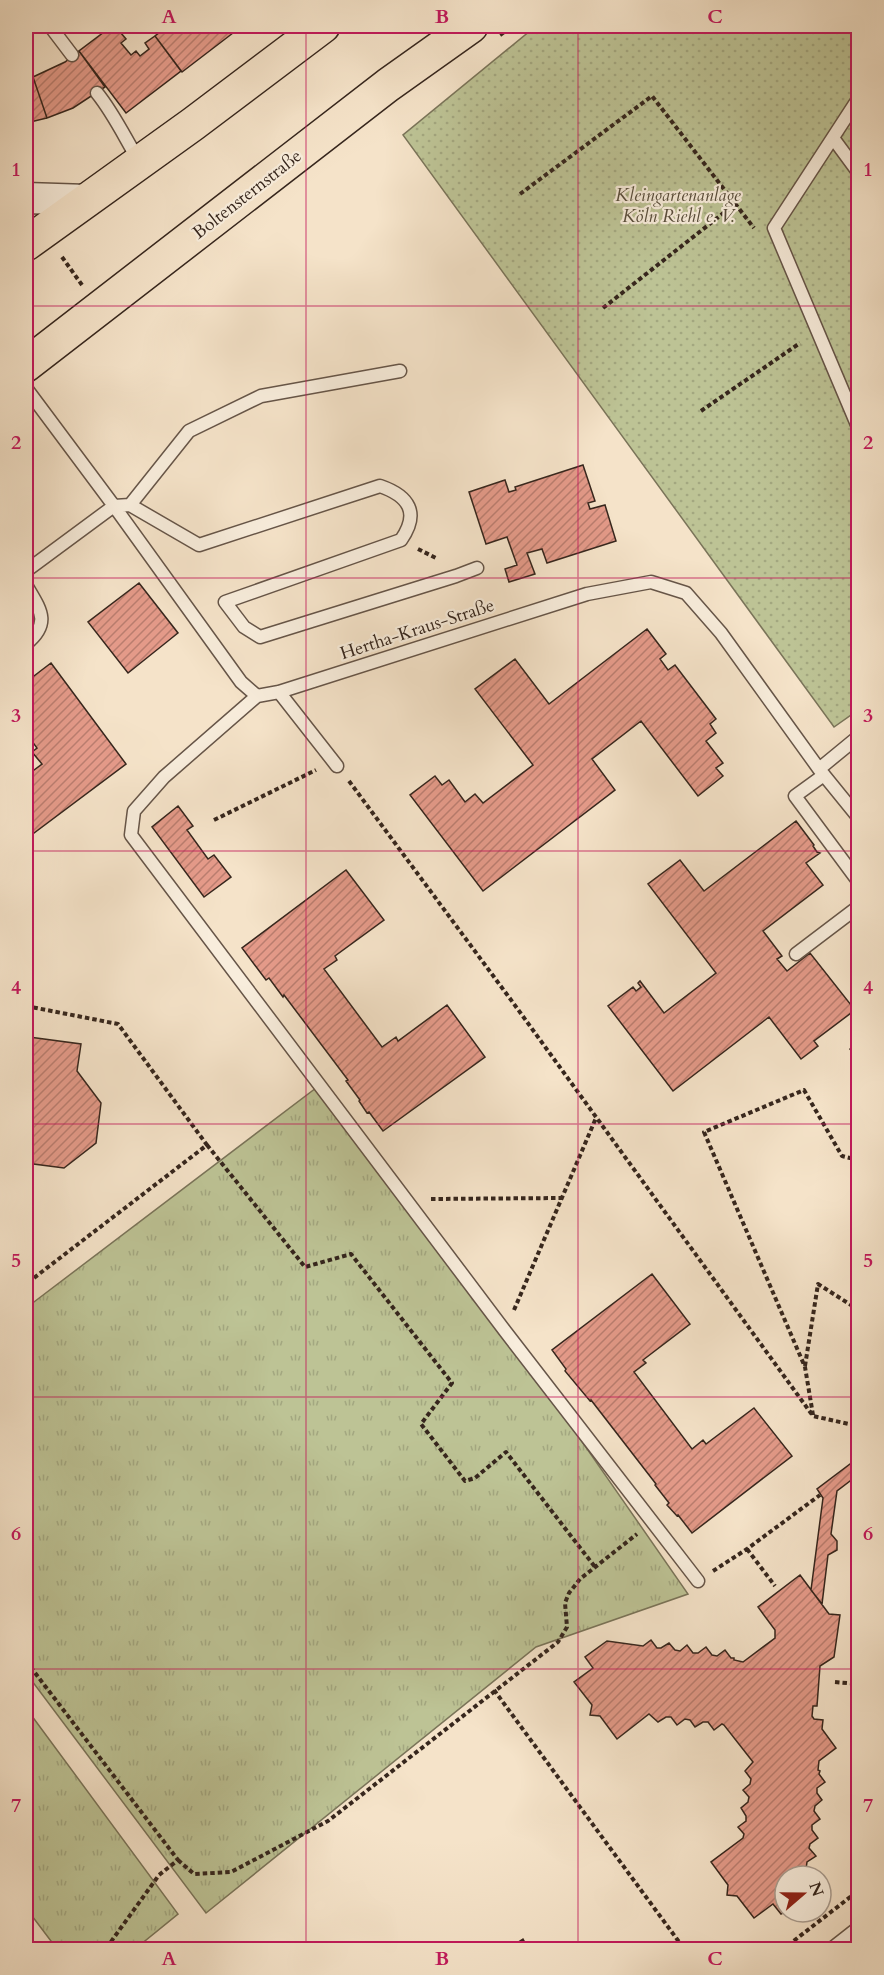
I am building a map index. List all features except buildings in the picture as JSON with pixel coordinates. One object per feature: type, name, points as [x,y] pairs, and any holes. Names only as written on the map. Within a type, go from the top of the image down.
[{"type":"main road","points":[[35,238],[323,26]]},
{"type":"main road","name":"Boltensternstraße","points":[[26,365],[388,85],[471,26]]},
{"type":"street","points":[[26,198],[88,200]]},
{"type":"lane","points":[[50,26],[72,56]]},
{"type":"lane","points":[[97,93],[110,109],[122,134],[140,162]]},
{"type":"lane","points":[[858,99],[774,228],[858,427]]},
{"type":"lane","points":[[833,138],[858,172]]},
{"type":"lane","points":[[130,505],[189,431],[261,396],[400,371]]},
{"type":"lane","points":[[26,388],[241,682],[257,696],[164,777],[134,811],[131,835],[505,1331],[698,1581]]},
{"type":"lane","points":[[26,571],[114,506],[130,505],[199,545],[380,486],[395,492],[405,500],[412,518],[409,529],[401,540],[225,602],[244,627],[260,637],[477,568]]},
{"type":"lane","name":"Hertha-Kraus-Straße","points":[[257,696],[279,692],[587,594],[651,582],[686,593],[721,633],[822,772],[858,817]]},
{"type":"lane","points":[[26,585],[38,606],[41,617],[41,626],[36,635],[26,644]]},
{"type":"lane","points":[[279,692],[337,766]]},
{"type":"lane","points":[[858,737],[795,796],[858,880]]},
{"type":"lane","points":[[796,954],[858,907]]},
{"type":"lane","points":[[830,1950],[858,1928]]},
{"type":"path","points":[[520,194],[652,96],[759,235],[774,228]]},
{"type":"path","points":[[603,308],[735,204]]},
{"type":"path","points":[[35,238],[99,308]]},
{"type":"path","points":[[701,411],[818,331]]},
{"type":"path","points":[[401,540],[436,558],[456,576]]},
{"type":"path","points":[[213,820],[321,768],[337,766],[813,1416],[858,1426]]},
{"type":"path","points":[[26,1006],[118,1024],[207,1145],[304,1267],[351,1254],[452,1383],[421,1424],[465,1481],[475,1478],[506,1452],[595,1567]]},
{"type":"path","points":[[813,1416],[805,1367],[705,1132],[804,1090],[842,1156],[858,1160]]},
{"type":"path","points":[[505,1331],[596,1117]]},
{"type":"path","points":[[26,1284],[207,1145]]},
{"type":"path","points":[[406,1199],[562,1198]]},
{"type":"path","points":[[805,1367],[818,1284],[851,1305],[858,1302]]},
{"type":"path","points":[[698,1581],[747,1549],[820,1494]]},
{"type":"path","points":[[26,1661],[178,1860],[194,1874],[231,1872],[328,1821],[558,1642],[567,1627],[565,1603],[569,1593],[580,1579],[652,1522]]},
{"type":"path","points":[[747,1549],[775,1586]]},
{"type":"path","points":[[835,1682],[858,1684]]},
{"type":"path","points":[[494,1690],[685,1950]]},
{"type":"path","points":[[105,1950],[159,1875],[178,1860]]},
{"type":"path","points":[[782,1950],[858,1891]]},
{"type":"green space","name":"Kleingartenanlage Köln Riehl e. V.","points":[[536,26],[858,26],[858,710],[834,727],[403,135]]},
{"type":"green space","points":[[320,1085],[505,1331],[688,1594],[536,1647],[206,1913],[26,1673],[26,1308]]},
{"type":"green space","points":[[26,1708],[178,1914],[135,1949],[57,1949],[26,1908]]}]
